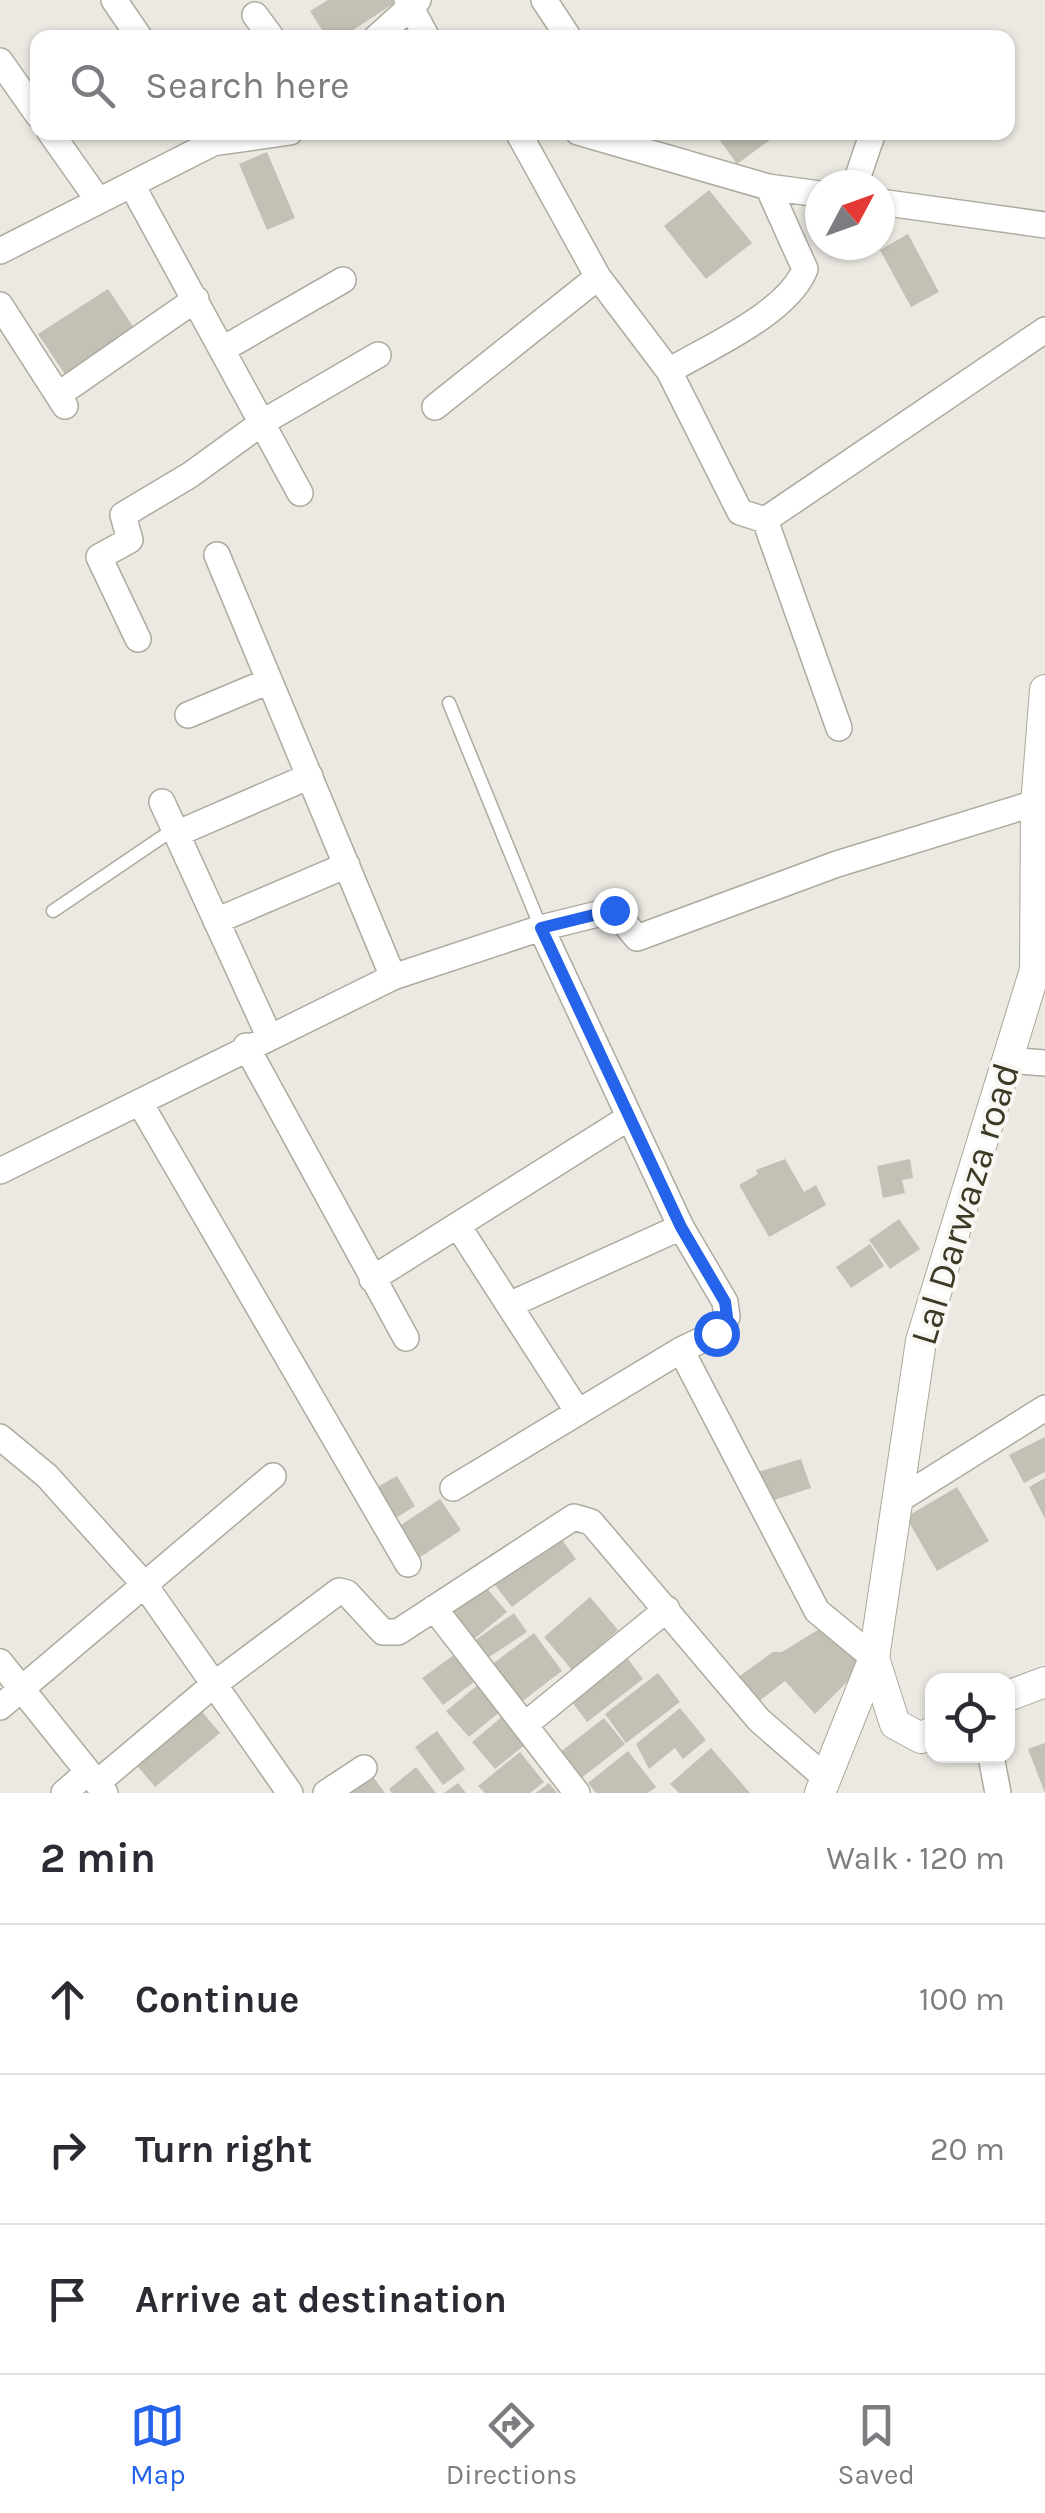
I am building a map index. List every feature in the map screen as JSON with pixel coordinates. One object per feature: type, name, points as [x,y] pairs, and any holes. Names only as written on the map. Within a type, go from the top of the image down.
[{"type":"main road","name":"Lal Darwaza road","points":[[874,1658],[921,1341],[1035,970],[1045,690]]},
{"type":"main road","points":[[874,1658],[895,1724],[921,1738],[925,1736]]},
{"type":"main road","points":[[824,1786],[874,1658]]},
{"type":"main road","points":[[1015,1693],[1045,1682]]},
{"type":"street","points":[[114,0],[135,30]]},
{"type":"street","points":[[544,0],[564,30]]},
{"type":"street","points":[[384,30],[411,1],[424,30]]},
{"type":"street","points":[[254,15],[266,30]]},
{"type":"street","points":[[0,61],[30,101]]},
{"type":"street","points":[[56,140],[98,200]]},
{"type":"street","points":[[0,252],[98,200],[133,187],[207,140]]},
{"type":"street","points":[[522,140],[598,277],[669,371],[740,512],[765,520]]},
{"type":"street","points":[[860,170],[870,140]]},
{"type":"street","points":[[640,142],[768,187],[805,192]]},
{"type":"street","points":[[133,187],[300,492]]},
{"type":"street","points":[[669,371],[782,302],[798,286],[804,269],[768,187]]},
{"type":"street","points":[[895,204],[1045,225]]},
{"type":"street","points":[[435,407],[598,277]]},
{"type":"street","points":[[224,349],[343,280]]},
{"type":"street","points":[[0,305],[62,400],[196,300]]},
{"type":"street","points":[[765,520],[1045,330]]},
{"type":"street","points":[[138,639],[99,557],[130,540],[123,515],[190,475],[263,422],[378,355]]},
{"type":"street","points":[[765,520],[839,728]]},
{"type":"street","points":[[217,555],[393,977]]},
{"type":"street","points":[[188,715],[270,681]]},
{"type":"street","points":[[175,831],[310,776]]},
{"type":"street","points":[[162,802],[216,921],[258,1041],[372,1279],[406,1338]]},
{"type":"street","points":[[0,1171],[393,977],[541,928],[614,910],[637,938],[837,864],[1041,803]]},
{"type":"street","points":[[216,921],[347,865]]},
{"type":"street","points":[[452,1488],[681,1350],[716,1333],[727,1317],[725,1302],[681,1227],[541,928]]},
{"type":"street","points":[[1007,1060],[1045,1063]]},
{"type":"street","points":[[140,1102],[408,1564]]},
{"type":"street","points":[[372,1279],[628,1118]]},
{"type":"street","points":[[458,1226],[578,1412]]},
{"type":"street","points":[[509,1306],[681,1227]]},
{"type":"street","points":[[681,1350],[818,1612],[874,1658]]},
{"type":"street","points":[[897,1501],[1045,1408]]},
{"type":"street","points":[[0,1438],[47,1476],[144,1584],[212,1686],[273,1763],[290,1793]]},
{"type":"street","points":[[0,1707],[274,1476]]},
{"type":"street","points":[[64,1793],[96,1783],[212,1686],[339,1591],[347,1594],[383,1632],[398,1632],[574,1517],[591,1522],[759,1720],[824,1786]]},
{"type":"street","points":[[434,1608],[576,1793]]},
{"type":"street","points":[[526,1724],[667,1609]]},
{"type":"street","points":[[0,1662],[96,1783]]},
{"type":"street","points":[[992,1763],[998,1793]]},
{"type":"street","points":[[326,1793],[364,1768]]},
{"type":"lane","points":[[449,702],[541,928]]},
{"type":"lane","points":[[53,911],[175,831]]},
{"type":"building","points":[[328,0],[399,0],[353,30],[322,30],[310,11]]},
{"type":"building","points":[[720,140],[770,140],[737,164]]},
{"type":"building","points":[[267,152],[295,218],[267,230],[239,164]]},
{"type":"building","points":[[709,190],[752,243],[706,279],[664,226]]},
{"type":"building","points":[[908,234],[939,292],[911,307],[885,260],[895,260],[895,241]]},
{"type":"building","points":[[108,289],[136,331],[66,376],[38,334]]},
{"type":"building","points":[[785,1159],[804,1192],[816,1185],[826,1205],[769,1237],[739,1185],[758,1174],[756,1170]]},
{"type":"building","points":[[910,1159],[913,1178],[902,1180],[905,1193],[883,1198],[877,1166]]},
{"type":"building","points":[[899,1219],[920,1249],[890,1269],[869,1240]]},
{"type":"building","points":[[870,1244],[884,1266],[851,1288],[836,1267]]},
{"type":"building","points":[[1045,1437],[1045,1472],[1024,1483],[1009,1455]]},
{"type":"building","points":[[801,1459],[811,1488],[768,1502],[758,1472]]},
{"type":"building","points":[[397,1476],[415,1506],[393,1520],[374,1489]]},
{"type":"building","points":[[1045,1478],[1045,1519],[1029,1487]]},
{"type":"building","points":[[957,1487],[989,1541],[937,1571],[906,1517]]},
{"type":"building","points":[[440,1499],[461,1530],[419,1558],[398,1527]]},
{"type":"building","points":[[557,1533],[576,1559],[512,1607],[492,1581]]},
{"type":"building","points":[[485,1586],[507,1612],[469,1643],[448,1617]]},
{"type":"building","points":[[590,1597],[618,1630],[572,1670],[544,1637]]},
{"type":"building","points":[[514,1613],[527,1632],[483,1661],[471,1643]]},
{"type":"building","points":[[829,1623],[862,1667],[815,1714],[785,1681],[749,1709],[730,1683],[773,1652],[782,1652]]},
{"type":"building","points":[[534,1633],[562,1671],[520,1703],[491,1665]]},
{"type":"building","points":[[622,1651],[643,1679],[587,1722],[566,1694]]},
{"type":"building","points":[[454,1655],[474,1682],[443,1705],[422,1678]]},
{"type":"building","points":[[658,1673],[680,1702],[626,1743],[605,1714]]},
{"type":"building","points":[[479,1684],[501,1711],[469,1737],[446,1711]]},
{"type":"building","points":[[199,1708],[220,1733],[155,1787],[134,1762]]},
{"type":"building","points":[[680,1708],[706,1740],[683,1759],[675,1748],[649,1769],[636,1744]]},
{"type":"building","points":[[504,1715],[527,1743],[495,1769],[472,1742]]},
{"type":"building","points":[[604,1718],[625,1744],[575,1783],[554,1757]]},
{"type":"building","points":[[437,1731],[465,1769],[443,1785],[415,1747]]},
{"type":"building","points":[[1045,1743],[1045,1793],[1028,1749]]},
{"type":"building","points":[[711,1748],[750,1793],[679,1793],[670,1784]]},
{"type":"building","points":[[628,1751],[656,1787],[648,1793],[596,1793],[588,1783]]},
{"type":"building","points":[[520,1752],[544,1782],[530,1793],[485,1793],[478,1786]]},
{"type":"building","points":[[416,1767],[436,1793],[392,1793],[389,1789]]},
{"type":"building","points":[[371,1774],[385,1793],[343,1793]]},
{"type":"building","points":[[458,1783],[466,1793],[444,1793]]},
{"type":"building","points":[[549,1783],[557,1793],[536,1793]]},
{"type":"route","points":[[614,910],[541,928],[681,1227],[725,1302],[727,1317],[716,1333]]}]
